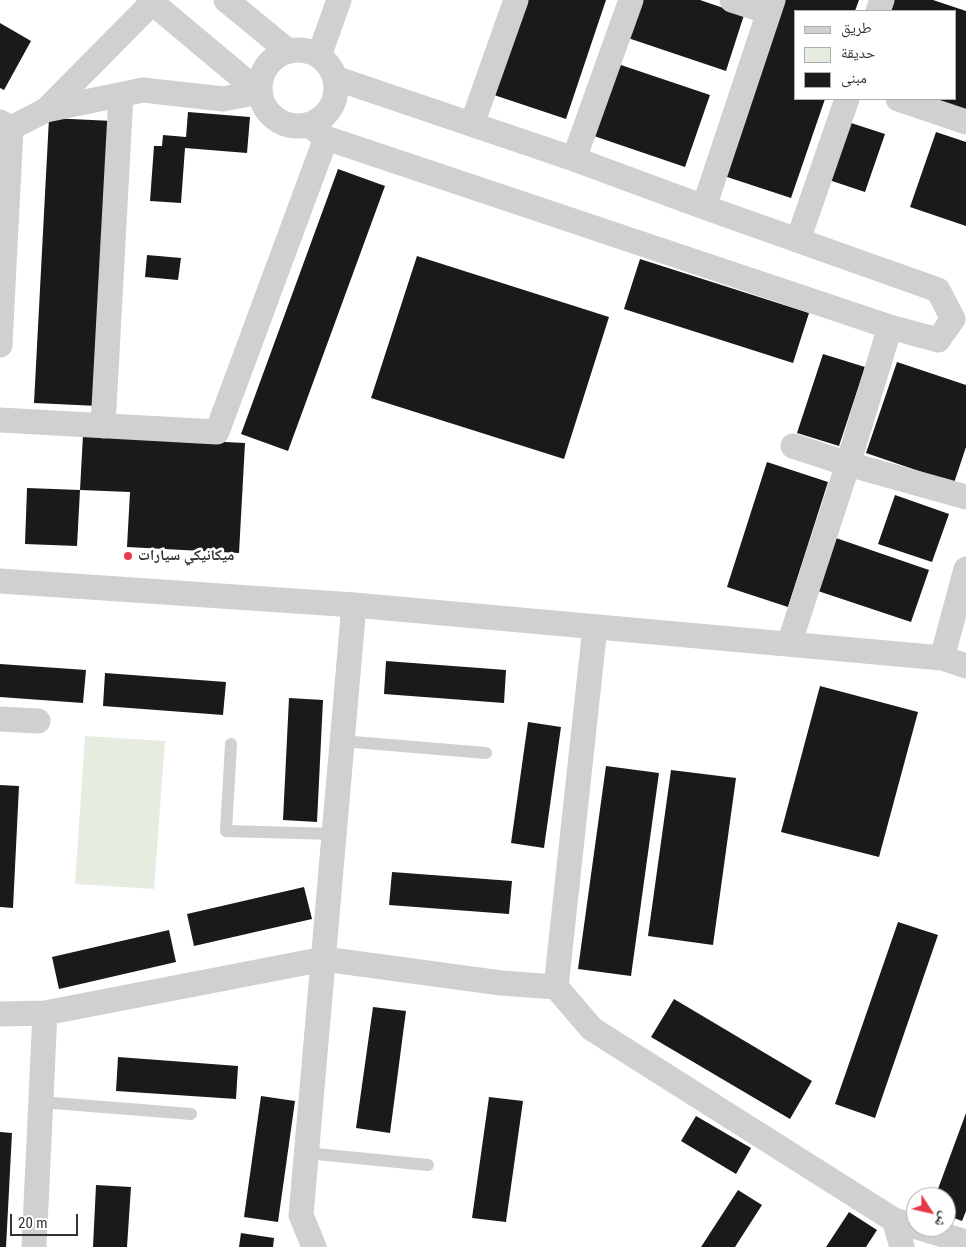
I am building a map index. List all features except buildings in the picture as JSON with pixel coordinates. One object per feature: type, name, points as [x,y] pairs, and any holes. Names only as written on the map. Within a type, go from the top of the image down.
[{"type":"street","points":[[226,0],[288,50]]},
{"type":"street","points":[[319,56],[339,0]]},
{"type":"street","points":[[472,124],[516,0]]},
{"type":"street","points":[[574,159],[630,0]]},
{"type":"street","points":[[704,207],[771,6],[732,0]]},
{"type":"street","points":[[46,110],[151,1],[259,92]]},
{"type":"street","points":[[0,420],[217,432],[317,131],[320,120],[328,112],[335,95],[335,78],[326,62],[319,56],[304,50],[288,50],[270,62],[263,71],[260,81],[259,92],[262,103],[276,121],[286,125],[317,131],[890,327],[938,340],[953,319],[938,290],[574,159],[335,78]]},
{"type":"street","points":[[0,345],[4,127],[46,110],[143,90],[222,99],[259,92]]},
{"type":"street","points":[[102,426],[121,94]]},
{"type":"street","points":[[798,240],[847,100]]},
{"type":"street","points":[[901,100],[966,122]]},
{"type":"street","points":[[789,644],[848,464],[890,327]]},
{"type":"street","points":[[793,446],[848,464],[966,497]]},
{"type":"street","points":[[942,658],[966,569]]},
{"type":"street","points":[[0,581],[354,605],[942,658],[966,666]]},
{"type":"street","points":[[314,1247],[301,1215],[354,605]]},
{"type":"street","points":[[595,627],[556,987],[592,1030],[906,1222]]},
{"type":"street","points":[[0,719],[38,721]]},
{"type":"street","points":[[0,1014],[44,1013],[324,959],[501,984],[556,987]]},
{"type":"street","points":[[34,1247],[44,1013]]},
{"type":"street","points":[[902,1247],[906,1234]]},
{"type":"street","points":[[950,1237],[966,1242]]},
{"type":"lane","points":[[342,741],[486,753]]},
{"type":"lane","points":[[231,744],[226,831],[334,834]]},
{"type":"lane","points":[[40,1102],[191,1114]]},
{"type":"lane","points":[[306,1153],[428,1164]]},
{"type":"green space","points":[[85,736],[165,741],[154,889],[75,884]]},
{"type":"place","name":"ميكانيكي سيارات","points":[[128,556]]}]
